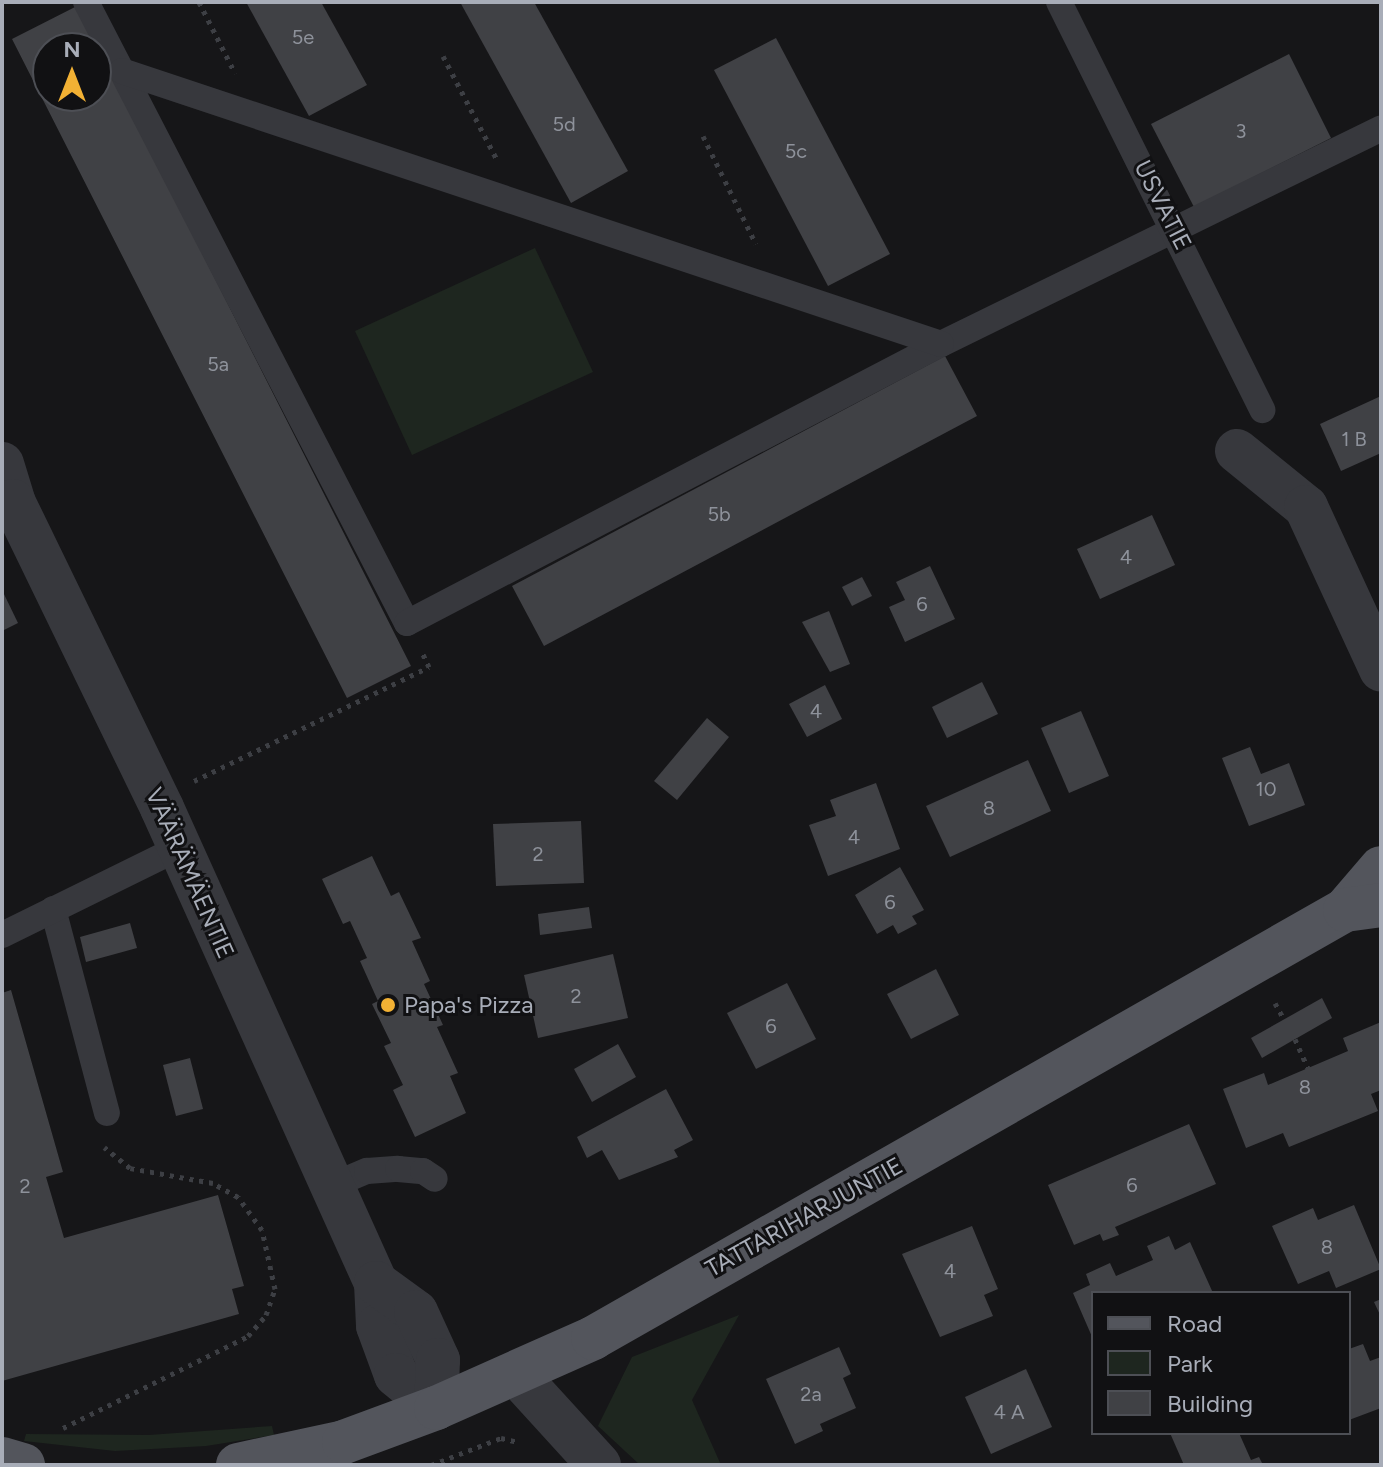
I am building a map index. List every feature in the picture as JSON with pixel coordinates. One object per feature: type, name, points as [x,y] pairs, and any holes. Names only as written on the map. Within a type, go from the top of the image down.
[{"type":"main road","name":"TATTARIHARJUNTIE","points":[[238,1465],[344,1442],[436,1408],[593,1338],[1363,908],[1381,868]]},
{"type":"main road","points":[[2,1459],[23,1465]]},
{"type":"street","points":[[1237,451],[1306,507],[1381,669]]},
{"type":"street","name":"VÄÄRÄMÄENTIE","points":[[2,464],[13,501],[179,848],[376,1283],[416,1312],[438,1360],[436,1408]]},
{"type":"street","points":[[516,1374],[599,1465]]},
{"type":"lane","points":[[86,2],[407,623],[941,344],[1381,128]]},
{"type":"lane","name":"USVATIE","points":[[1059,2],[1175,228],[1262,410]]},
{"type":"lane","points":[[122,71],[941,344]]},
{"type":"lane","points":[[2,935],[179,848]]},
{"type":"lane","points":[[53,909],[107,1113]]},
{"type":"lane","points":[[331,1186],[367,1171],[423,1171],[435,1179]]},
{"type":"path","points":[[199,2],[258,118]]},
{"type":"path","points":[[443,56],[520,203]]},
{"type":"path","points":[[703,136],[778,288]]},
{"type":"path","points":[[179,788],[429,667],[407,623]]},
{"type":"path","points":[[1275,1003],[1284,1019]]},
{"type":"path","points":[[1295,1039],[1308,1068]]},
{"type":"path","points":[[63,1428],[248,1336],[266,1315],[275,1289],[262,1230],[238,1197],[213,1183],[130,1168],[110,1155],[97,1127],[107,1113]]},
{"type":"path","points":[[431,1465],[501,1438],[529,1444]]},
{"type":"green space","points":[[535,248],[593,372],[412,455],[355,331]]},
{"type":"green space","points":[[739,1315],[692,1400],[721,1465],[640,1465],[598,1426],[632,1357]]},
{"type":"green space","points":[[272,1426],[274,1435],[206,1446],[115,1451],[24,1441],[26,1434],[149,1435]]},
{"type":"building","points":[[246,2],[321,2],[367,85],[309,116]]},
{"type":"building","points":[[460,2],[534,2],[628,171],[571,203]]},
{"type":"building","points":[[77,6],[90,32],[32,32],[32,78],[12,39]]},
{"type":"building","points":[[776,38],[890,254],[828,286],[714,70]]},
{"type":"building","points":[[1289,54],[1331,138],[1194,207],[1151,124]]},
{"type":"building","points":[[112,75],[411,666],[347,698],[49,112],[112,112]]},
{"type":"building","points":[[945,356],[977,416],[544,646],[512,586]]},
{"type":"building","points":[[1381,396],[1381,453],[1341,471],[1320,424]]},
{"type":"building","points":[[1152,515],[1175,565],[1100,599],[1077,549]]},
{"type":"building","points":[[930,566],[955,619],[905,642],[889,607],[905,600],[896,582]]},
{"type":"building","points":[[862,577],[872,596],[852,606],[842,587]]},
{"type":"building","points":[[2,590],[18,623],[2,631]]},
{"type":"building","points":[[829,611],[850,664],[830,672],[802,622]]},
{"type":"building","points":[[982,682],[998,714],[947,738],[932,707]]},
{"type":"building","points":[[825,685],[842,719],[807,737],[789,704]]},
{"type":"building","points":[[1081,711],[1109,776],[1069,793],[1041,728]]},
{"type":"building","points":[[707,718],[729,737],[677,800],[654,781]]},
{"type":"building","points":[[1250,747],[1261,774],[1289,763],[1305,805],[1249,826],[1222,758]]},
{"type":"building","points":[[1028,760],[1051,811],[950,857],[926,806]]},
{"type":"building","points":[[876,783],[900,849],[828,876],[809,825],[836,816],[830,800]]},
{"type":"building","points":[[581,821],[584,883],[496,886],[493,824]]},
{"type":"building","points":[[372,856],[391,896],[399,892],[421,938],[412,941],[430,981],[424,984],[443,1025],[437,1027],[458,1073],[450,1076],[466,1113],[415,1137],[393,1090],[403,1085],[384,1046],[391,1043],[372,1004],[378,1001],[360,961],[367,958],[350,921],[343,924],[322,879]]},
{"type":"building","points":[[900,867],[924,910],[912,916],[917,924],[898,934],[893,925],[877,934],[855,895]]},
{"type":"building","points":[[589,907],[592,928],[540,935],[538,914]]},
{"type":"building","points":[[130,923],[137,948],[86,962],[80,937]]},
{"type":"building","points":[[613,954],[628,1018],[538,1038],[524,975]]},
{"type":"building","points":[[936,969],[959,1015],[911,1039],[887,994]]},
{"type":"building","points":[[787,983],[816,1039],[756,1069],[727,1013]]},
{"type":"building","points":[[11,990],[63,1172],[46,1177],[64,1238],[218,1195],[244,1286],[232,1289],[239,1314],[2,1381],[2,993]]},
{"type":"building","points":[[1322,998],[1332,1018],[1262,1058],[1251,1038]]},
{"type":"building","points":[[1381,1022],[1381,1090],[1371,1094],[1378,1111],[1289,1147],[1283,1133],[1246,1148],[1223,1089],[1264,1073],[1268,1085],[1348,1051],[1343,1038]]},
{"type":"building","points":[[618,1044],[636,1077],[592,1102],[574,1069]]},
{"type":"building","points":[[190,1058],[203,1109],[176,1116],[163,1065]]},
{"type":"building","points":[[666,1089],[693,1140],[674,1150],[678,1157],[619,1180],[602,1150],[587,1158],[577,1137]]},
{"type":"building","points":[[1189,1124],[1216,1184],[1115,1227],[1119,1235],[1103,1241],[1100,1234],[1074,1245],[1048,1185]]},
{"type":"building","points":[[1354,1205],[1381,1269],[1336,1288],[1329,1271],[1298,1284],[1272,1226],[1313,1208],[1318,1220]]},
{"type":"building","points":[[972,1226],[998,1289],[984,1295],[993,1316],[940,1337],[902,1254]]},
{"type":"building","points":[[1169,1236],[1175,1250],[1190,1242],[1212,1291],[1091,1291],[1091,1334],[1073,1293],[1090,1285],[1086,1274],[1110,1263],[1116,1276],[1153,1260],[1147,1246]]},
{"type":"building","points":[[1381,1299],[1381,1317],[1374,1302]]},
{"type":"building","points":[[1363,1344],[1370,1361],[1381,1357],[1381,1408],[1351,1419],[1351,1348]]},
{"type":"building","points":[[839,1347],[851,1374],[843,1378],[856,1408],[820,1424],[823,1431],[795,1444],[766,1379]]},
{"type":"building","points":[[1026,1369],[1052,1427],[991,1454],[965,1397]]},
{"type":"building","points":[[1171,1435],[1240,1435],[1251,1460],[1259,1457],[1263,1465],[1184,1465]]},
{"type":"place","name":"Papa's Pizza","points":[[388,1005]]}]
